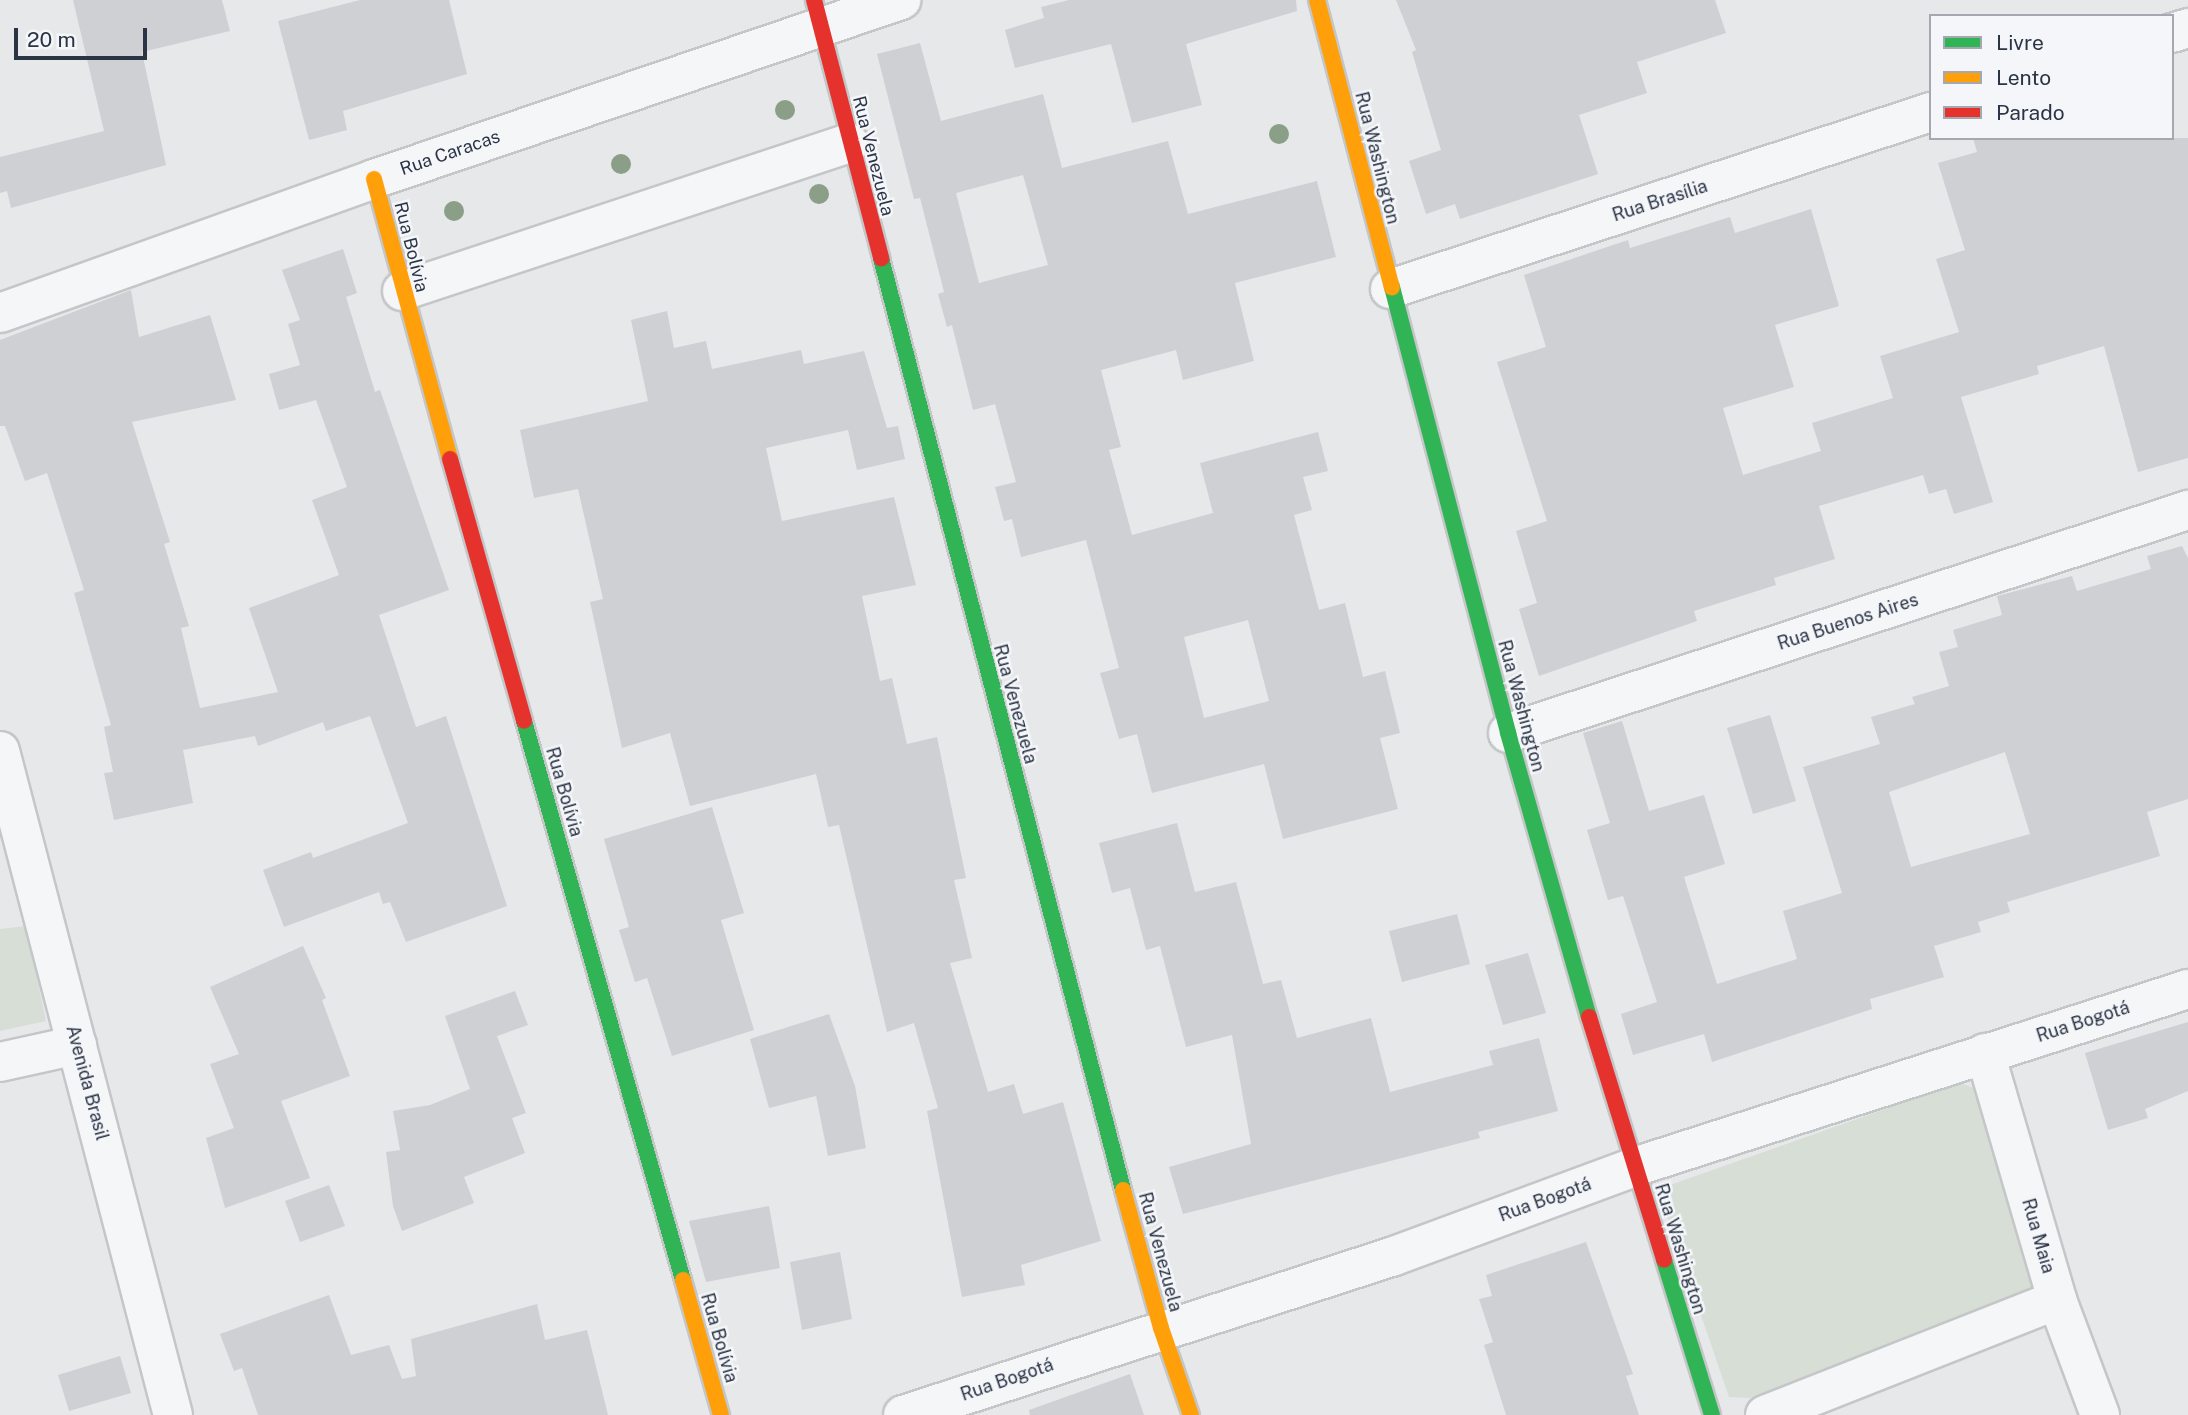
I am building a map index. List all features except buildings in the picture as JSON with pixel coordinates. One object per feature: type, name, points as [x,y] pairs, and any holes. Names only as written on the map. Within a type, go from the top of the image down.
[{"type":"street","name":"Rua Caracas","points":[[0,313],[374,179],[818,14],[901,0]]},
{"type":"street","name":"Rua Washington","points":[[1317,0],[1390,289],[1508,733],[1634,1167],[1712,1415]]},
{"type":"street","name":"Rua Venezuela","points":[[818,14],[849,143],[1161,1328],[1191,1415]]},
{"type":"street","name":"Rua Brasília","points":[[1390,289],[1929,113]]},
{"type":"street","points":[[402,291],[849,143]]},
{"type":"street","name":"Rua Bolívia","points":[[374,179],[402,291],[721,1415]]},
{"type":"street","name":"Rua Buenos Aires","points":[[1508,733],[2188,510]]},
{"type":"street","name":"Avenida Brasil","points":[[0,751],[173,1415]]},
{"type":"street","name":"Rua Bogotá","points":[[903,1415],[1161,1328],[1394,1256],[1634,1167],[2188,989]]},
{"type":"street","points":[[0,1062],[77,1045]]},
{"type":"street","name":"Rua Maia","points":[[1985,1053],[2057,1300],[2100,1415]]},
{"type":"street","points":[[1765,1415],[2057,1300]]},
{"type":"shaded area","points":[[26,926],[46,1021],[0,1031],[0,929]]},
{"type":"shaded area","points":[[1959,1083],[1978,1089],[2036,1281],[2030,1297],[1750,1398],[1729,1397],[1663,1204],[1670,1185]]},
{"type":"traffic: fast","points":[[881,258],[1123,1190]]},
{"type":"traffic: fast","points":[[1392,287],[1508,733],[1589,1017]]},
{"type":"traffic: fast","points":[[524,721],[683,1280]]},
{"type":"traffic: fast","points":[[1664,1260],[1712,1415]]},
{"type":"traffic: slow","points":[[1317,0],[1392,287]]},
{"type":"traffic: slow","points":[[374,179],[450,459]]},
{"type":"traffic: slow","points":[[1123,1190],[1161,1328],[1191,1415]]},
{"type":"traffic: slow","points":[[683,1280],[721,1415]]},
{"type":"traffic: jam","points":[[814,0],[881,258]]},
{"type":"traffic: jam","points":[[450,459],[524,721]]},
{"type":"traffic: jam","points":[[1589,1017],[1664,1260]]}]
